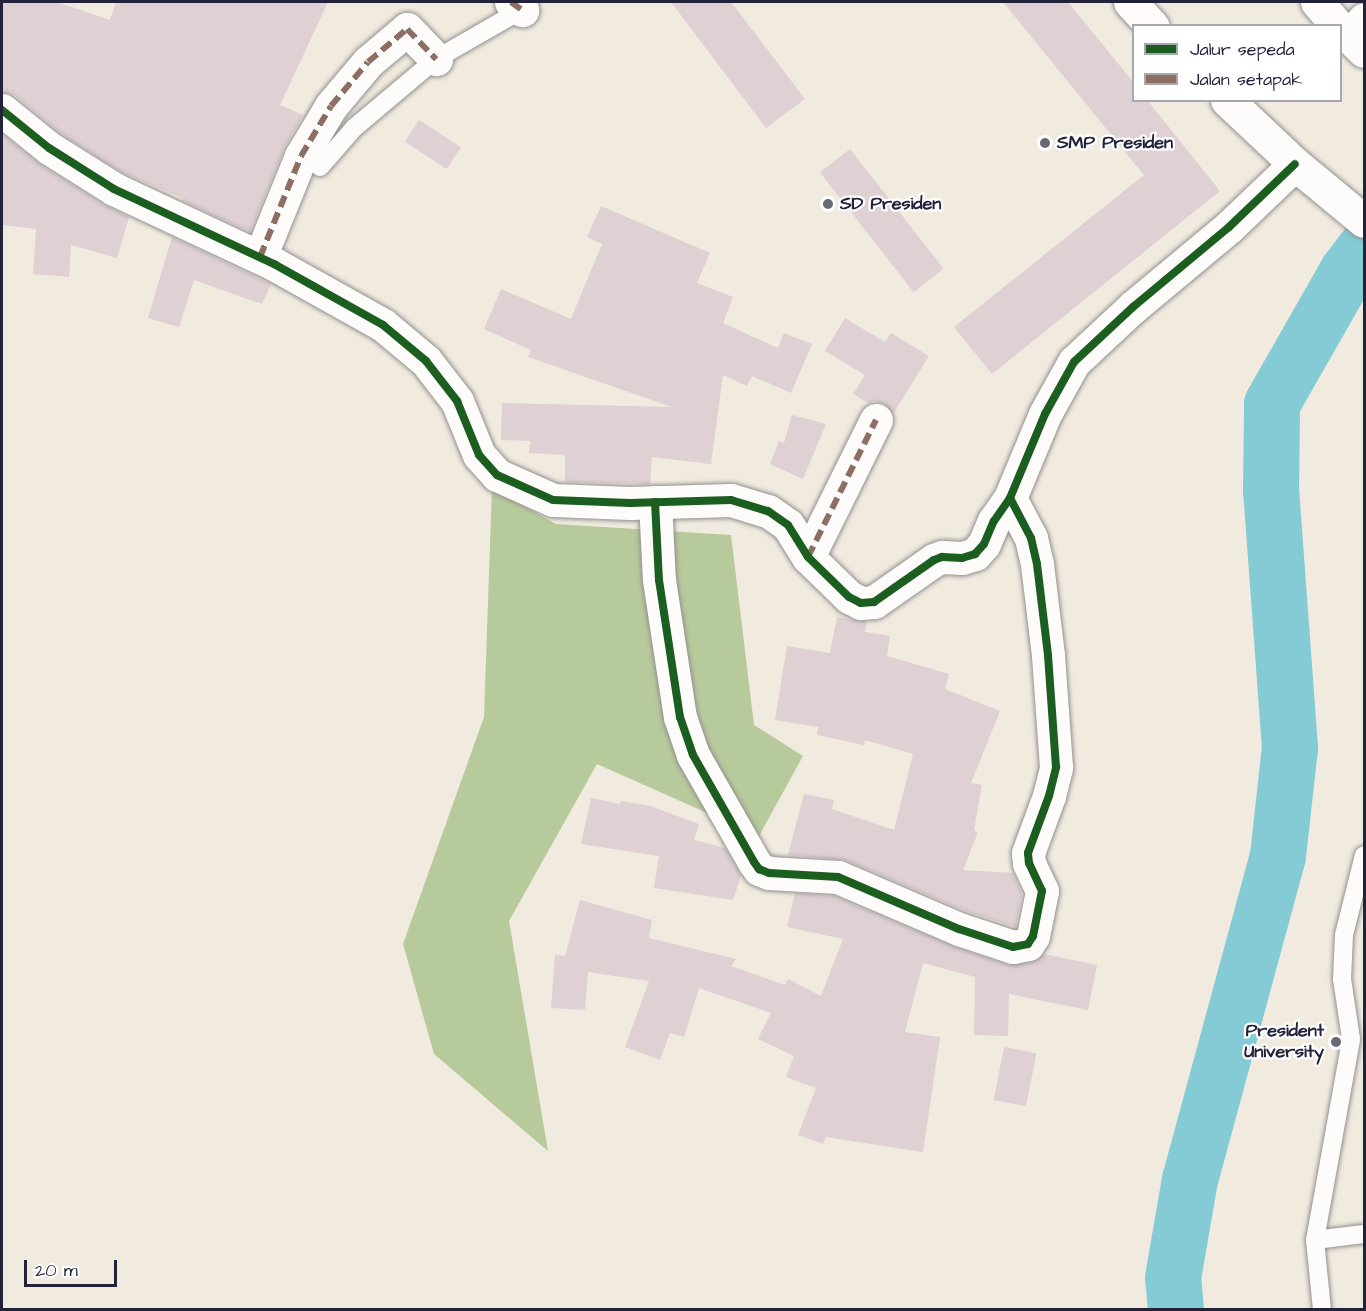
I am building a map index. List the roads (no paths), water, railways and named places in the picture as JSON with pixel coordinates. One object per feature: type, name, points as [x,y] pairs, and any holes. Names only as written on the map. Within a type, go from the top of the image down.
[{"type":"street","points":[[1130,2],[1150,24]]},
{"type":"street","points":[[1317,2],[1342,24]]},
{"type":"street","points":[[260,257],[301,156],[331,106],[368,62],[407,29],[436,59]]},
{"type":"street","points":[[1229,102],[1296,164],[1365,221]]},
{"type":"street","points":[[2,110],[49,148],[114,189],[260,257],[322,289],[382,325],[426,361],[457,401],[479,455],[497,475],[553,500],[655,502],[731,500],[768,511],[788,525],[808,557],[849,597],[861,603],[874,602],[934,560],[942,557],[962,558],[975,554],[984,544],[994,521],[1010,498],[1045,414],[1074,362],[1133,307],[1229,227],[1296,164]]},
{"type":"street","points":[[808,557],[876,420]]},
{"type":"street","points":[[655,502],[659,579],[680,717],[693,754],[753,862],[759,869],[769,873],[838,877],[959,928],[1013,947],[1028,944],[1033,936],[1042,891],[1029,863],[1028,853],[1049,796],[1056,767],[1048,655],[1037,564],[1031,538],[1010,498]]},
{"type":"lane","points":[[320,167],[354,129],[436,59],[523,4]]},
{"type":"lane","points":[[1322,1310],[1315,1240],[1358,1043],[1342,979],[1344,935],[1365,855]]},
{"type":"lane","points":[[1315,1240],[1365,1234]]},
{"type":"waterway","points":[[1176,1310],[1173,1278],[1190,1180],[1278,856],[1290,748],[1271,491],[1272,404],[1348,271],[1364,250]]},
{"type":"place","name":"SMP Presiden","points":[[1045,143]]},
{"type":"place","name":"SD Presiden","points":[[828,204]]},
{"type":"place","name":"President University","points":[[1336,1042]]}]
